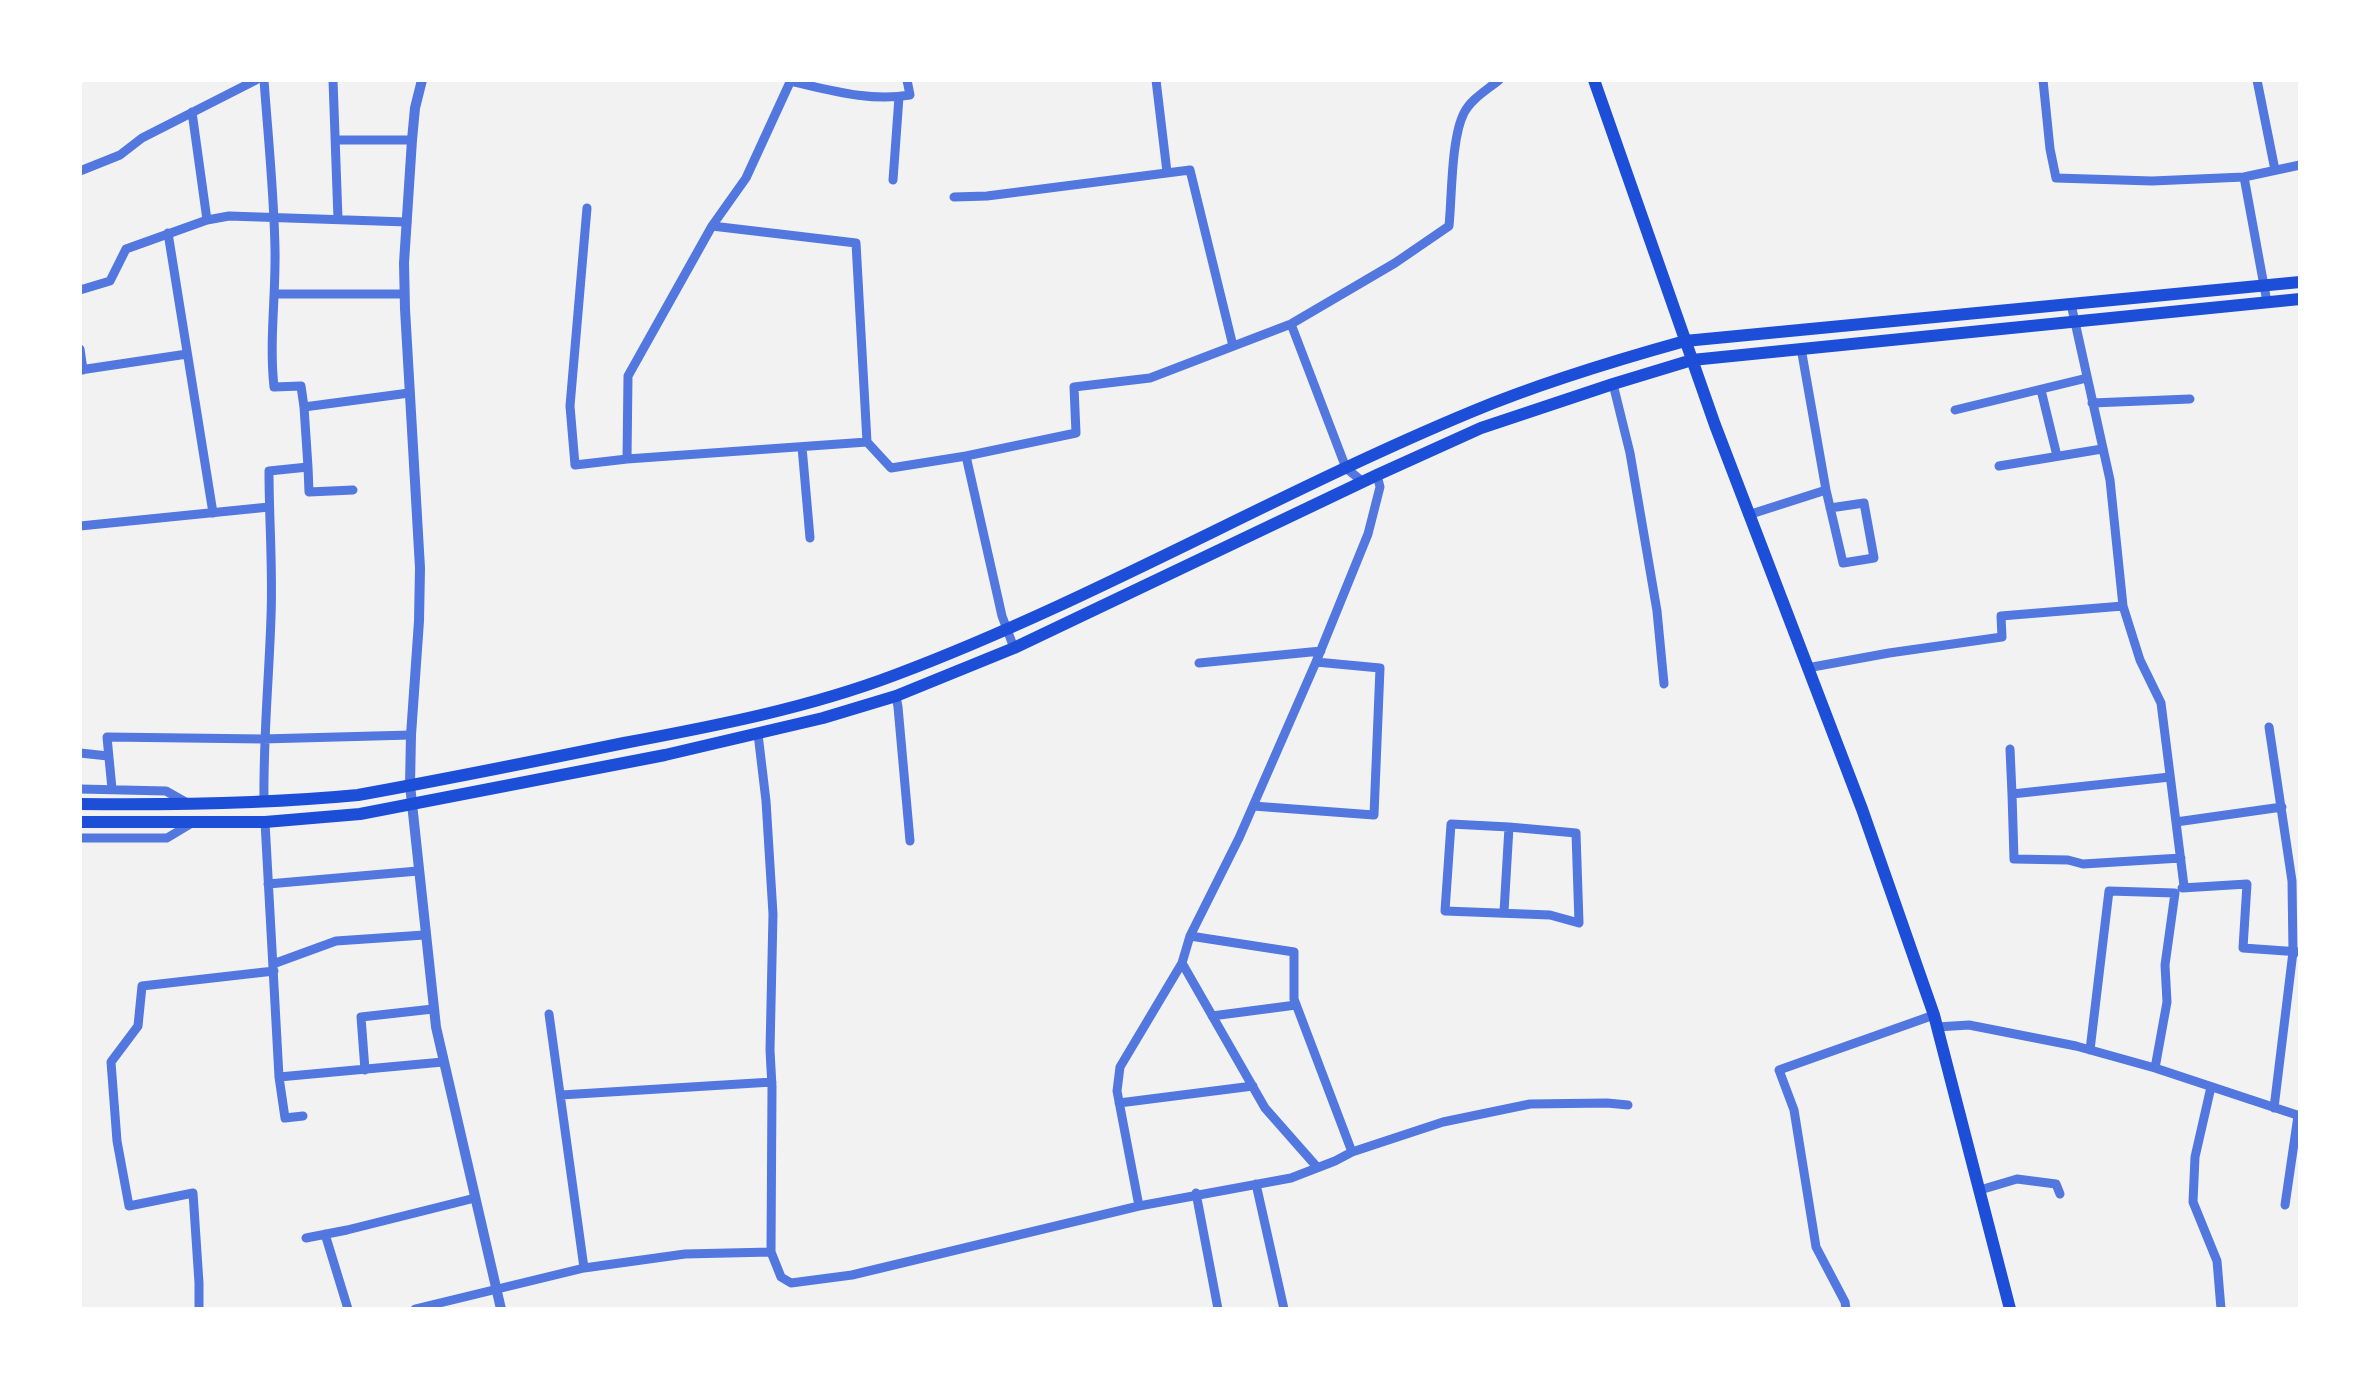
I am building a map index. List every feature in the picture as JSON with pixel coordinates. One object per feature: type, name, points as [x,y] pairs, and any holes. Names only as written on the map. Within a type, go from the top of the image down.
[{"type":"main road","points":[[1594,80],[1685,341],[1862,809],[1936,1021],[2008,1308]]},
{"type":"main road","points":[[80,804],[264,802],[410,786],[756,716],[889,678],[1006,630],[1445,423],[1514,396],[1685,341],[2300,282]]},
{"type":"main road","points":[[80,822],[265,822],[412,806],[666,755],[896,696],[1014,648],[1481,428],[1692,360],[2300,299]]},
{"type":"street","points":[[80,171],[120,155],[142,138],[260,80],[274,217],[274,388],[301,386],[309,492],[354,490]]},
{"type":"street","points":[[333,80],[338,219]]},
{"type":"street","points":[[422,80],[412,140],[404,294],[420,568],[410,786],[433,1010],[502,1309]]},
{"type":"street","points":[[626,459],[628,376],[712,226],[746,178],[791,81],[857,96],[899,97],[910,95],[907,80]]},
{"type":"street","points":[[1156,80],[1166,172]]},
{"type":"street","points":[[712,226],[856,243],[867,442],[891,468],[966,456],[1076,433],[1074,386],[1150,378],[1292,324],[1449,226],[1457,137],[1464,114],[1500,80]]},
{"type":"street","points":[[2042,80],[2056,178],[2152,181],[2244,176],[2300,165]]},
{"type":"street","points":[[2257,80],[2275,170]]},
{"type":"street","points":[[894,180],[899,97]]},
{"type":"street","points":[[192,112],[207,220]]},
{"type":"street","points":[[336,140],[412,140]]},
{"type":"street","points":[[954,197],[1190,170],[1233,346]]},
{"type":"street","points":[[2244,176],[2267,302]]},
{"type":"street","points":[[587,208],[570,406],[575,465],[867,442]]},
{"type":"street","points":[[80,290],[110,281],[126,249],[207,220],[228,216],[407,222]]},
{"type":"street","points":[[168,233],[213,513]]},
{"type":"street","points":[[275,294],[404,294]]},
{"type":"street","points":[[2072,304],[2110,480],[2124,606],[2140,660],[2161,703],[2184,886]]},
{"type":"street","points":[[1292,324],[1346,468],[1363,482]]},
{"type":"street","points":[[80,348],[81,370],[187,354]]},
{"type":"street","points":[[1801,348],[1826,490],[1830,508],[1843,563],[1874,558],[1864,503],[1830,508]]},
{"type":"street","points":[[1955,410],[2087,378]]},
{"type":"street","points":[[1613,384],[1630,453],[1657,610],[1664,684]]},
{"type":"street","points":[[2041,390],[2058,456]]},
{"type":"street","points":[[304,407],[410,393]]},
{"type":"street","points":[[2092,403],[2190,399]]},
{"type":"street","points":[[802,447],[810,538]]},
{"type":"street","points":[[1999,466],[2102,450]]},
{"type":"street","points":[[966,456],[1006,630],[1014,648]]},
{"type":"street","points":[[264,802],[263,740],[272,564],[269,472],[308,467]]},
{"type":"street","points":[[1139,1206],[1117,1091],[1120,1067],[1182,964],[1190,936],[1321,651],[1368,534],[1380,488],[1377,475]]},
{"type":"street","points":[[1748,514],[1826,490]]},
{"type":"street","points":[[80,526],[269,507]]},
{"type":"street","points":[[1807,668],[2002,637],[2000,616],[2124,606]]},
{"type":"street","points":[[1199,663],[1321,651]]},
{"type":"street","points":[[1253,806],[1374,816],[1380,668],[1316,662]]},
{"type":"street","points":[[896,696],[910,841]]},
{"type":"street","points":[[2269,728],[2292,881],[2296,952],[2274,1108]]},
{"type":"street","points":[[112,789],[107,736],[263,740],[410,734]]},
{"type":"street","points":[[758,734],[772,914],[771,1252],[781,1277],[791,1283],[852,1276],[1139,1206],[1291,1178],[1352,1152],[1443,1122],[1530,1104],[1628,1105]]},
{"type":"street","points":[[2010,750],[2014,860],[2068,860],[2083,864],[2180,858]]},
{"type":"street","points":[[80,753],[108,756]]},
{"type":"street","points":[[2012,794],[2170,777]]},
{"type":"street","points":[[80,790],[166,791],[191,805]]},
{"type":"street","points":[[2176,822],[2282,807]]},
{"type":"street","points":[[265,822],[279,1078],[285,1118],[303,1116]]},
{"type":"street","points":[[80,838],[167,838],[192,823]]},
{"type":"street","points":[[1451,824],[1509,827],[1576,833],[1579,922],[1550,915],[1445,911],[1451,824]]},
{"type":"street","points":[[1504,912],[1509,827]]},
{"type":"street","points":[[268,884],[418,871]]},
{"type":"street","points":[[2155,1068],[2167,1002],[2165,965],[2175,894],[2184,886],[2247,884],[2244,948],[2296,952]]},
{"type":"street","points":[[2090,1050],[2109,891],[2175,894]]},
{"type":"street","points":[[198,1309],[192,1193],[129,1206],[117,1141],[111,1062],[138,1026],[142,986],[274,968],[336,941],[424,935]]},
{"type":"street","points":[[1190,936],[1294,952],[1294,999],[1352,1152]]},
{"type":"street","points":[[1182,964],[1266,1108],[1317,1167]]},
{"type":"street","points":[[1212,1016],[1296,1005]]},
{"type":"street","points":[[365,1070],[361,1017],[433,1010]]},
{"type":"street","points":[[548,1014],[584,1268]]},
{"type":"street","points":[[1846,1309],[1816,1247],[1794,1110],[1779,1070],[1936,1021],[2090,1050],[2299,1116],[2285,1205]]},
{"type":"street","points":[[279,1078],[443,1062]]},
{"type":"street","points":[[561,1094],[772,1082]]},
{"type":"street","points":[[1119,1104],[1253,1086]]},
{"type":"street","points":[[2211,1087],[2195,1158],[2193,1202],[2216,1262],[2221,1309]]},
{"type":"street","points":[[1980,1190],[2017,1178],[2056,1184],[2060,1194]]},
{"type":"street","points":[[1256,1184],[1284,1309]]},
{"type":"street","points":[[1196,1194],[1218,1309]]},
{"type":"street","points":[[306,1238],[475,1198]]},
{"type":"street","points":[[325,1234],[348,1309]]},
{"type":"street","points":[[415,1309],[584,1268],[685,1254],[771,1252]]}]
